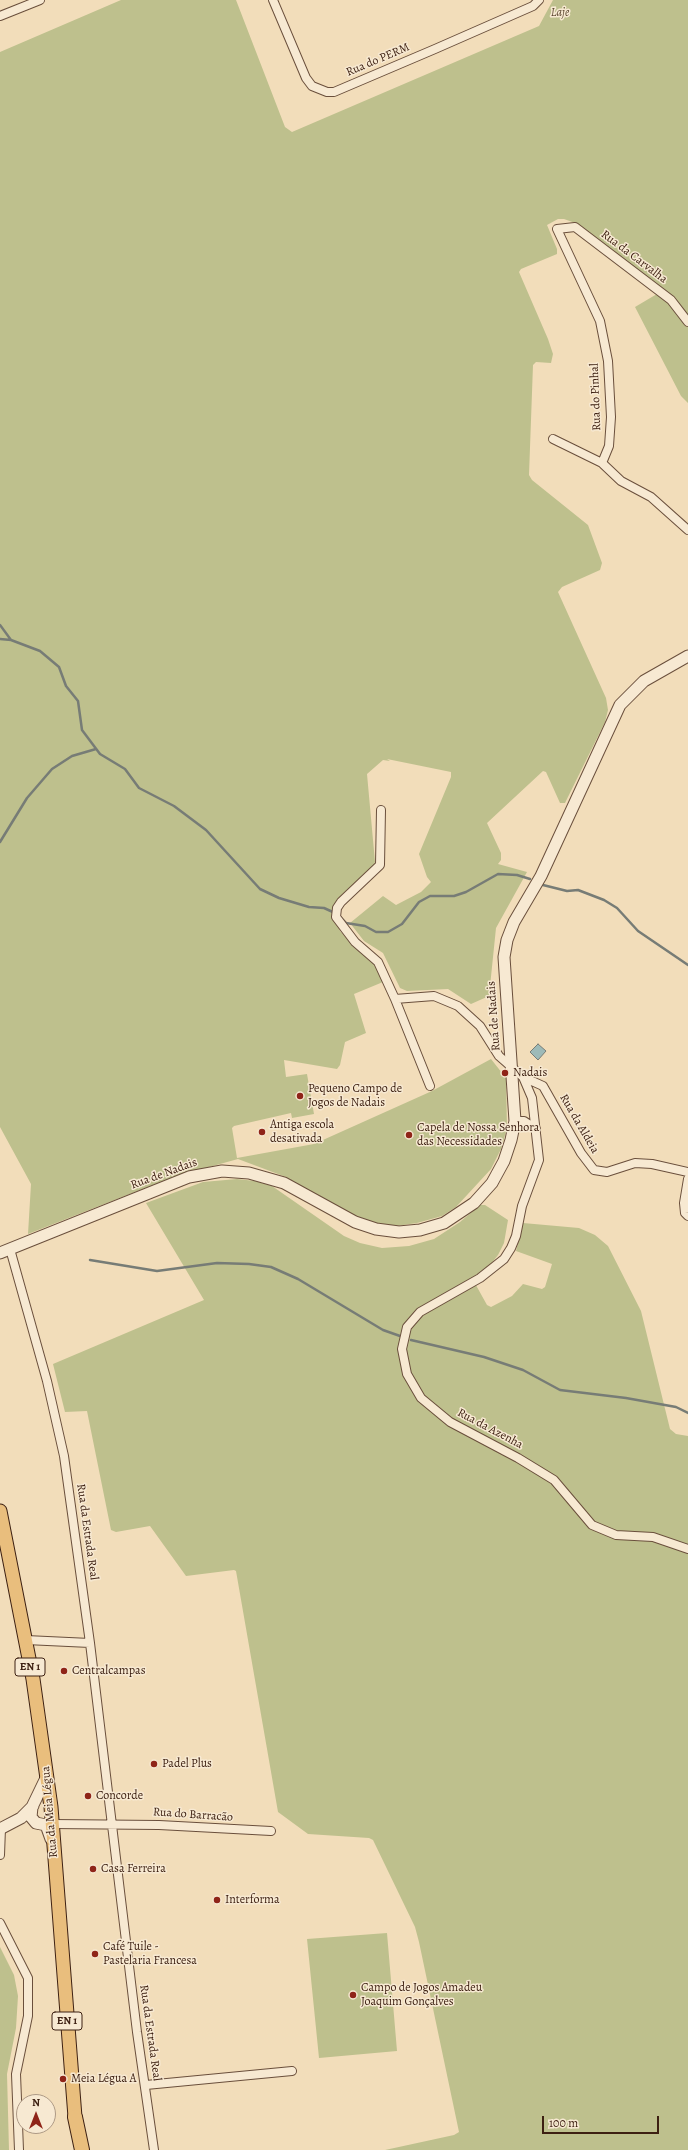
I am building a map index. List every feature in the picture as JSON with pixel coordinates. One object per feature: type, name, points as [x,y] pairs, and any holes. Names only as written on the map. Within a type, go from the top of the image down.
[{"type":"highway","name":"Rua da Meia Légua","points":[[75,2117],[77,2150]]},
{"type":"highway","name":"Rua da Meia Légua","points":[[75,2117],[82,2150]]},
{"type":"main road","name":"Rua da Meia Légua","points":[[0,1510],[26,1640],[51,1807],[49,1824],[54,1847],[75,2117]]},
{"type":"street","points":[[0,16],[40,0]]},
{"type":"street","name":"Rua do PERM","points":[[273,0],[306,78],[312,86],[327,92],[334,92],[435,49],[533,6],[539,0]]},
{"type":"street","name":"Rua da Carvalha","points":[[557,229],[575,227],[671,300],[688,322]]},
{"type":"street","name":"Rua do Pinhal","points":[[557,229],[600,321],[608,362],[610,424],[609,446],[602,464]]},
{"type":"street","points":[[553,439],[602,464],[621,481],[651,497],[688,530]]},
{"type":"street","name":"Rua de Nadais","points":[[5,1251],[189,1177],[222,1171],[249,1173],[284,1182],[354,1222],[376,1229],[399,1232],[420,1230],[444,1223],[466,1209],[492,1183],[504,1161],[515,1121],[504,957],[507,940],[514,922],[541,876],[620,705],[644,681],[688,656]]},
{"type":"street","points":[[381,810],[380,865],[341,902],[337,908],[336,917],[355,942],[378,962],[395,999],[430,1086]]},
{"type":"street","name":"Rua da Azenha","points":[[395,999],[434,996],[458,1006],[480,1026],[499,1056],[523,1077],[532,1098],[539,1160],[522,1206],[511,1248],[504,1259],[492,1269],[420,1312],[407,1327],[402,1349],[406,1374],[421,1398],[450,1422],[518,1458],[554,1480],[592,1525],[616,1535],[653,1537],[688,1549]]},
{"type":"street","name":"Rua da Aldeia","points":[[523,1077],[543,1086],[581,1153],[594,1170],[606,1172],[635,1163],[652,1164],[688,1172]]},
{"type":"street","points":[[515,1121],[524,1121],[536,1129]]},
{"type":"street","points":[[688,1179],[684,1204],[685,1213],[688,1216]]},
{"type":"street","name":"Rua da Estrada Real","points":[[5,1251],[47,1381],[64,1456],[90,1643],[137,2032],[146,2085],[154,2150]]},
{"type":"street","points":[[26,1640],[90,1643]]},
{"type":"street","points":[[47,1776],[32,1807],[32,1820],[49,1824]]},
{"type":"street","points":[[1,1828],[21,1818],[32,1807],[41,1802],[51,1807]]},
{"type":"street","points":[[1,1828],[30,1824],[112,1824]]},
{"type":"street","name":"Rua do Barracão","points":[[112,1824],[271,1832]]},
{"type":"street","points":[[0,1855],[1,1828]]},
{"type":"street","points":[[0,1923],[28,1978],[28,2016],[16,2074],[19,2150]]},
{"type":"street","points":[[146,2085],[292,2071]]},
{"type":"green space","name":"Laje","points":[[121,0],[236,0],[285,127],[292,132],[539,26],[553,0],[688,0],[688,403],[681,396],[635,307],[662,291],[662,288],[578,224],[564,219],[558,219],[547,225],[557,249],[557,254],[521,269],[519,272],[553,354],[551,363],[536,362],[533,365],[529,475],[532,480],[588,525],[602,563],[600,570],[562,587],[558,592],[606,698],[608,710],[605,722],[565,803],[560,803],[546,772],[543,771],[487,823],[501,853],[501,860],[498,864],[527,872],[496,928],[489,996],[471,1004],[448,989],[407,991],[400,988],[383,953],[364,941],[350,923],[383,896],[396,905],[421,892],[431,882],[427,877],[419,854],[451,777],[451,772],[387,759],[390,761],[383,760],[367,774],[375,862],[373,867],[334,904],[332,909],[340,931],[352,944],[375,962],[383,982],[354,994],[366,1033],[345,1042],[340,1065],[337,1069],[284,1060],[286,1077],[307,1074],[314,1114],[292,1118],[291,1113],[234,1126],[232,1128],[237,1158],[314,1144],[432,1091],[491,1059],[506,1078],[507,1128],[501,1149],[491,1169],[456,1207],[442,1216],[417,1223],[389,1227],[365,1220],[330,1204],[286,1177],[238,1159],[173,1177],[28,1234],[31,1184],[0,1127],[0,52]]},
{"type":"green space","points":[[237,1179],[255,1181],[272,1186],[344,1236],[360,1243],[382,1248],[409,1246],[434,1239],[460,1222],[480,1205],[485,1205],[508,1220],[504,1243],[498,1255],[491,1264],[472,1278],[487,1305],[491,1307],[512,1296],[523,1284],[542,1289],[545,1287],[552,1264],[516,1251],[523,1223],[579,1228],[595,1235],[608,1246],[641,1311],[670,1429],[676,1434],[688,1436],[688,2150],[385,2150],[454,2135],[459,2132],[415,1927],[373,1840],[369,1838],[308,1834],[278,1812],[236,1571],[186,1576],[150,1526],[116,1532],[111,1530],[87,1411],[65,1412],[53,1364],[204,1300],[146,1203],[203,1182]]},
{"type":"green space","name":"Campo de Jogos Amadeu Joaquim Gonçalves","points":[[387,1933],[397,2051],[319,2058],[307,1939]]},
{"type":"green space","points":[[0,1947],[14,1975],[18,1996],[16,2028],[7,2074],[9,2150],[0,2150]]},
{"type":"water","points":[[538,1044],[546,1051],[538,1060],[530,1052]]},
{"type":"waterway","points":[[0,625],[11,640]]},
{"type":"waterway","points":[[0,639],[11,640],[40,651],[59,667],[66,686],[78,701],[82,730],[100,754],[125,769],[139,788],[174,806],[206,830],[260,889],[279,898],[309,907],[324,908],[335,913]]},
{"type":"waterway","points":[[0,842],[27,798],[52,769],[72,756],[96,749]]},
{"type":"waterway","points":[[339,916],[346,923],[365,926],[376,932],[388,932],[402,924],[419,902],[430,896],[454,896],[466,892],[498,874],[517,875],[530,879]]},
{"type":"waterway","points":[[543,885],[567,891],[578,890],[604,900],[617,908],[638,931],[688,965]]},
{"type":"waterway","points":[[90,1260],[157,1271],[217,1263],[249,1264],[271,1267],[298,1279],[383,1330],[400,1336]]},
{"type":"waterway","points":[[411,1340],[484,1357],[523,1370],[560,1390],[626,1398],[676,1407],[688,1413]]},
{"type":"place","name":"Nadais","points":[[505,1073]]},
{"type":"place","name":"Pequeno Campo de Jogos de Nadais","points":[[300,1096]]},
{"type":"place","name":"Antiga escola desativada","points":[[262,1132]]},
{"type":"place","name":"Capela de Nossa Senhora das Necessidades","points":[[409,1135]]},
{"type":"place","name":"Centralcampas","points":[[64,1671]]},
{"type":"place","name":"Padel Plus","points":[[154,1764]]},
{"type":"place","name":"Concorde","points":[[88,1796]]},
{"type":"place","name":"Casa Ferreira","points":[[93,1869]]},
{"type":"place","name":"Interforma","points":[[217,1900]]},
{"type":"place","name":"Café Tuile - Pastelaria Francesa","points":[[95,1954]]},
{"type":"place","name":"Campo de Jogos Amadeu Joaquim Gonçalves","points":[[353,1995]]},
{"type":"place","name":"Meia Légua A","points":[[63,2079]]}]
